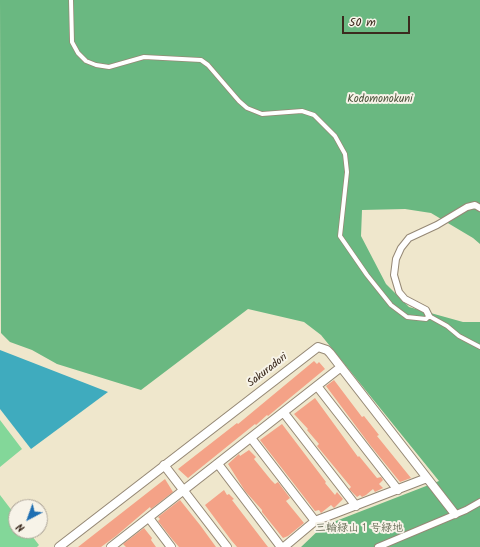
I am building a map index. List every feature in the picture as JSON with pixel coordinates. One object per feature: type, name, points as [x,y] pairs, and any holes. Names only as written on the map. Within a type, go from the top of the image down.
[{"type":"street","points":[[429,316],[426,310],[406,299],[399,292],[394,275],[396,258],[401,248],[409,238],[437,225],[467,207],[475,205],[480,208]]},
{"type":"street","name":"Sakuradori","points":[[58,547],[318,347],[327,350],[455,514]]},
{"type":"street","points":[[112,547],[341,368]]},
{"type":"street","points":[[317,386],[398,490]]},
{"type":"street","points":[[284,413],[356,506]]},
{"type":"street","points":[[251,438],[315,521]]},
{"type":"street","points":[[218,464],[282,547],[315,521],[427,478]]},
{"type":"street","points":[[164,465],[227,547]]},
{"type":"street","points":[[378,547],[480,502]]},
{"type":"street","points":[[148,518],[171,547]]},
{"type":"lane","points":[[70,0],[72,42],[78,53],[86,61],[96,65],[109,67],[144,57],[200,60],[208,65],[239,101],[247,108],[262,114],[302,111],[314,115],[335,136],[344,154],[347,172],[340,236],[391,305],[407,317],[426,319],[429,316],[447,326],[459,336],[480,347]]},
{"type":"green space","points":[[0,0],[480,0],[480,244],[473,238],[431,213],[405,209],[362,210],[361,236],[386,284],[409,307],[463,322],[480,322],[480,547],[301,547],[323,526],[439,481],[321,335],[304,322],[248,309],[141,390],[57,364],[32,350],[10,342],[1,333]]},
{"type":"green space","points":[[0,420],[22,449],[0,467]]},
{"type":"green space","points":[[0,495],[8,506],[8,539],[34,539],[39,545],[37,547],[0,547]]},
{"type":"water","points":[[0,350],[108,392],[31,449],[0,409]]},
{"type":"building","points":[[314,361],[317,364],[319,362],[325,369],[268,416],[267,415],[256,425],[255,424],[188,478],[178,469],[237,423],[238,424]]},
{"type":"building","points":[[334,380],[362,417],[364,416],[379,435],[377,436],[411,478],[400,482],[370,445],[326,386]]},
{"type":"building","points":[[315,398],[358,457],[359,456],[377,478],[381,477],[383,480],[379,484],[383,488],[375,492],[373,489],[362,497],[360,495],[357,497],[349,489],[351,487],[317,446],[319,444],[307,430],[308,429],[294,414]]},
{"type":"building","points":[[282,424],[326,482],[325,483],[335,495],[337,492],[343,499],[334,508],[331,505],[321,513],[319,510],[315,511],[260,440]]},
{"type":"building","points":[[249,450],[256,457],[254,459],[271,480],[275,484],[278,482],[290,498],[286,501],[304,523],[288,536],[283,538],[262,510],[245,491],[228,464],[239,454],[240,456]]},
{"type":"building","points":[[165,479],[173,492],[151,509],[150,507],[101,547],[78,547]]},
{"type":"building","points":[[224,490],[227,495],[229,494],[234,499],[232,500],[268,547],[237,547],[231,540],[205,505]]},
{"type":"building","points":[[180,500],[216,547],[179,547],[158,521],[160,519],[158,517]]},
{"type":"building","points":[[144,528],[152,538],[151,540],[156,547],[126,547],[123,544]]},
{"type":"park label","name":"Kodomonokuni","points":[[380,100]]},
{"type":"park label","name":"三輪緑山１号緑地","points":[[359,529]]}]
